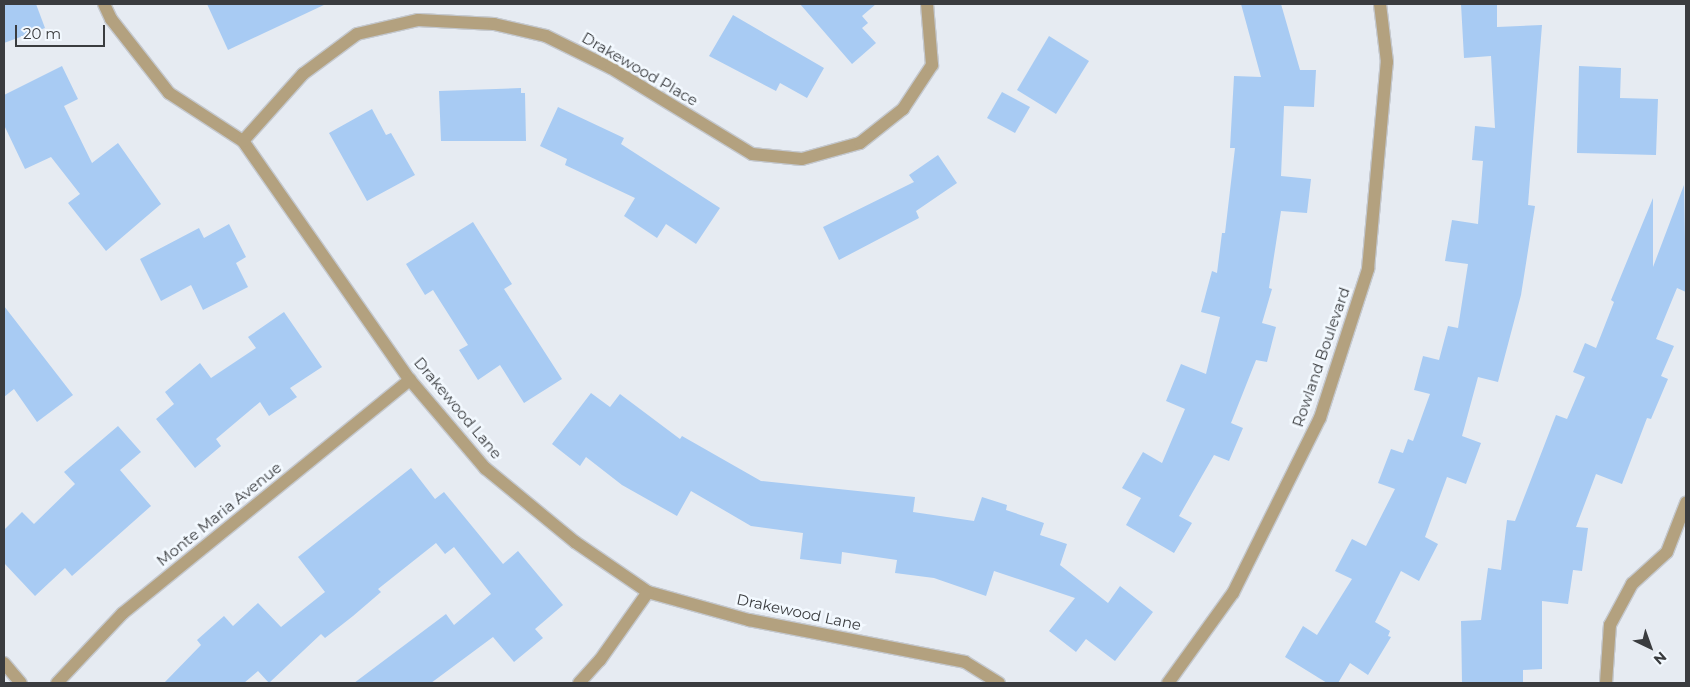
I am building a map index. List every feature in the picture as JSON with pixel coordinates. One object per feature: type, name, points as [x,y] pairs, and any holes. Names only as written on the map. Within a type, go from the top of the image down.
[{"type":"street","name":"Drakewood Lane","points":[[104,4],[110,19],[169,93],[243,141],[410,380],[485,468],[575,542],[648,592],[749,620],[965,662],[999,683]]},
{"type":"street","name":"Drakewood Place","points":[[243,141],[303,74],[357,34],[418,20],[494,24],[546,36],[611,68],[752,154],[802,159],[860,143],[903,109],[932,65],[927,4]]},
{"type":"street","name":"Rowland Boulevard","points":[[1168,683],[1233,593],[1320,418],[1368,269],[1387,62],[1380,4]]},
{"type":"street","name":"Monte Maria Avenue","points":[[57,683],[123,613],[410,380]]},
{"type":"street","points":[[1606,683],[1610,625],[1632,584],[1667,552],[1686,504]]},
{"type":"street","points":[[579,683],[600,660],[648,592]]},
{"type":"street","points":[[4,663],[21,683]]},
{"type":"building","points":[[4,4],[36,4],[45,28],[4,43]]},
{"type":"building","points":[[207,4],[326,4],[228,50]]},
{"type":"building","points":[[800,4],[876,4],[862,16],[868,23],[862,28],[876,43],[852,64]]},
{"type":"building","points":[[1241,4],[1281,4],[1300,70],[1316,70],[1314,107],[1284,106],[1281,176],[1311,179],[1307,213],[1281,211],[1269,288],[1272,289],[1262,323],[1276,327],[1267,362],[1256,360],[1231,423],[1243,428],[1229,461],[1214,455],[1179,516],[1192,523],[1174,553],[1126,525],[1141,498],[1122,488],[1143,452],[1162,463],[1185,409],[1166,401],[1181,364],[1206,374],[1220,317],[1201,312],[1212,271],[1217,273],[1222,233],[1225,233],[1235,148],[1230,148],[1234,76],[1261,77]]},
{"type":"building","points":[[1461,4],[1497,4],[1497,27],[1542,25],[1528,205],[1535,206],[1521,295],[1498,382],[1478,377],[1462,436],[1481,443],[1466,484],[1447,477],[1425,537],[1438,544],[1419,581],[1401,571],[1375,622],[1390,631],[1388,636],[1391,637],[1368,675],[1350,663],[1338,683],[1327,683],[1285,657],[1303,626],[1317,635],[1352,579],[1335,571],[1352,539],[1366,546],[1395,489],[1378,483],[1391,449],[1403,453],[1408,439],[1413,441],[1430,394],[1414,390],[1423,356],[1439,360],[1448,326],[1458,328],[1468,264],[1445,261],[1452,220],[1478,224],[1483,161],[1472,160],[1475,126],[1495,128],[1491,56],[1464,58]]},
{"type":"building","points":[[733,15],[824,68],[807,98],[780,83],[776,91],[709,56]]},
{"type":"building","points":[[1049,36],[1089,61],[1056,114],[1017,90]]},
{"type":"building","points":[[62,66],[78,99],[64,106],[92,163],[118,143],[161,204],[106,251],[68,203],[80,194],[51,157],[25,169],[4,125],[4,95]]},
{"type":"building","points":[[1579,66],[1621,68],[1620,98],[1658,99],[1656,155],[1577,153]]},
{"type":"building","points":[[521,88],[521,93],[525,93],[526,141],[441,141],[439,91]]},
{"type":"building","points":[[1002,92],[1030,107],[1015,133],[987,118]]},
{"type":"building","points":[[558,107],[624,138],[621,144],[720,208],[696,244],[666,224],[657,238],[624,216],[635,198],[565,165],[567,159],[540,146]]},
{"type":"building","points":[[372,109],[386,135],[391,133],[415,175],[367,201],[329,133]]},
{"type":"building","points":[[938,155],[957,183],[916,211],[919,218],[839,260],[823,227],[914,182],[909,175]]},
{"type":"building","points":[[1684,185],[1686,292],[1677,288],[1656,339],[1674,346],[1661,376],[1668,379],[1651,419],[1647,418],[1622,484],[1596,474],[1576,527],[1588,528],[1582,571],[1573,570],[1568,604],[1542,601],[1542,669],[1523,670],[1523,683],[1462,683],[1461,621],[1481,620],[1488,568],[1501,570],[1507,520],[1515,521],[1556,415],[1567,419],[1585,377],[1573,372],[1585,343],[1596,348],[1614,302],[1611,300],[1653,198],[1653,267]]},
{"type":"building","points":[[473,222],[512,284],[504,289],[562,379],[524,403],[500,365],[478,380],[459,350],[468,345],[433,290],[425,295],[406,264]]},
{"type":"building","points":[[229,224],[246,257],[236,263],[248,287],[203,310],[191,285],[161,301],[140,259],[199,228],[204,238]]},
{"type":"building","points":[[4,306],[73,395],[37,422],[14,389],[4,397]]},
{"type":"building","points":[[284,312],[322,367],[290,388],[297,397],[269,416],[260,402],[216,439],[221,446],[195,468],[156,419],[174,404],[165,392],[200,363],[211,378],[256,348],[248,337]]},
{"type":"building","points":[[591,393],[610,407],[620,394],[680,439],[682,436],[761,481],[915,497],[913,512],[974,521],[982,497],[1007,505],[1006,510],[1044,523],[1040,535],[1067,544],[1060,565],[1108,603],[1120,586],[1153,612],[1115,661],[1086,639],[1076,652],[1049,631],[1075,598],[994,571],[986,596],[934,578],[895,573],[897,560],[842,552],[841,564],[800,559],[803,533],[751,526],[691,491],[677,516],[622,485],[586,457],[580,466],[552,444]]},
{"type":"building","points":[[118,426],[141,452],[120,470],[151,506],[72,576],[65,568],[35,596],[4,563],[4,530],[22,512],[34,524],[75,484],[64,472]]},
{"type":"building","points":[[411,468],[435,499],[444,492],[503,564],[518,551],[563,605],[535,629],[543,638],[514,662],[493,637],[431,683],[354,683],[446,614],[454,625],[491,594],[454,547],[445,554],[436,543],[378,589],[381,592],[353,616],[325,638],[321,634],[269,683],[258,671],[244,683],[164,683],[201,645],[197,640],[224,616],[233,626],[258,603],[281,627],[325,592],[298,557]]}]
